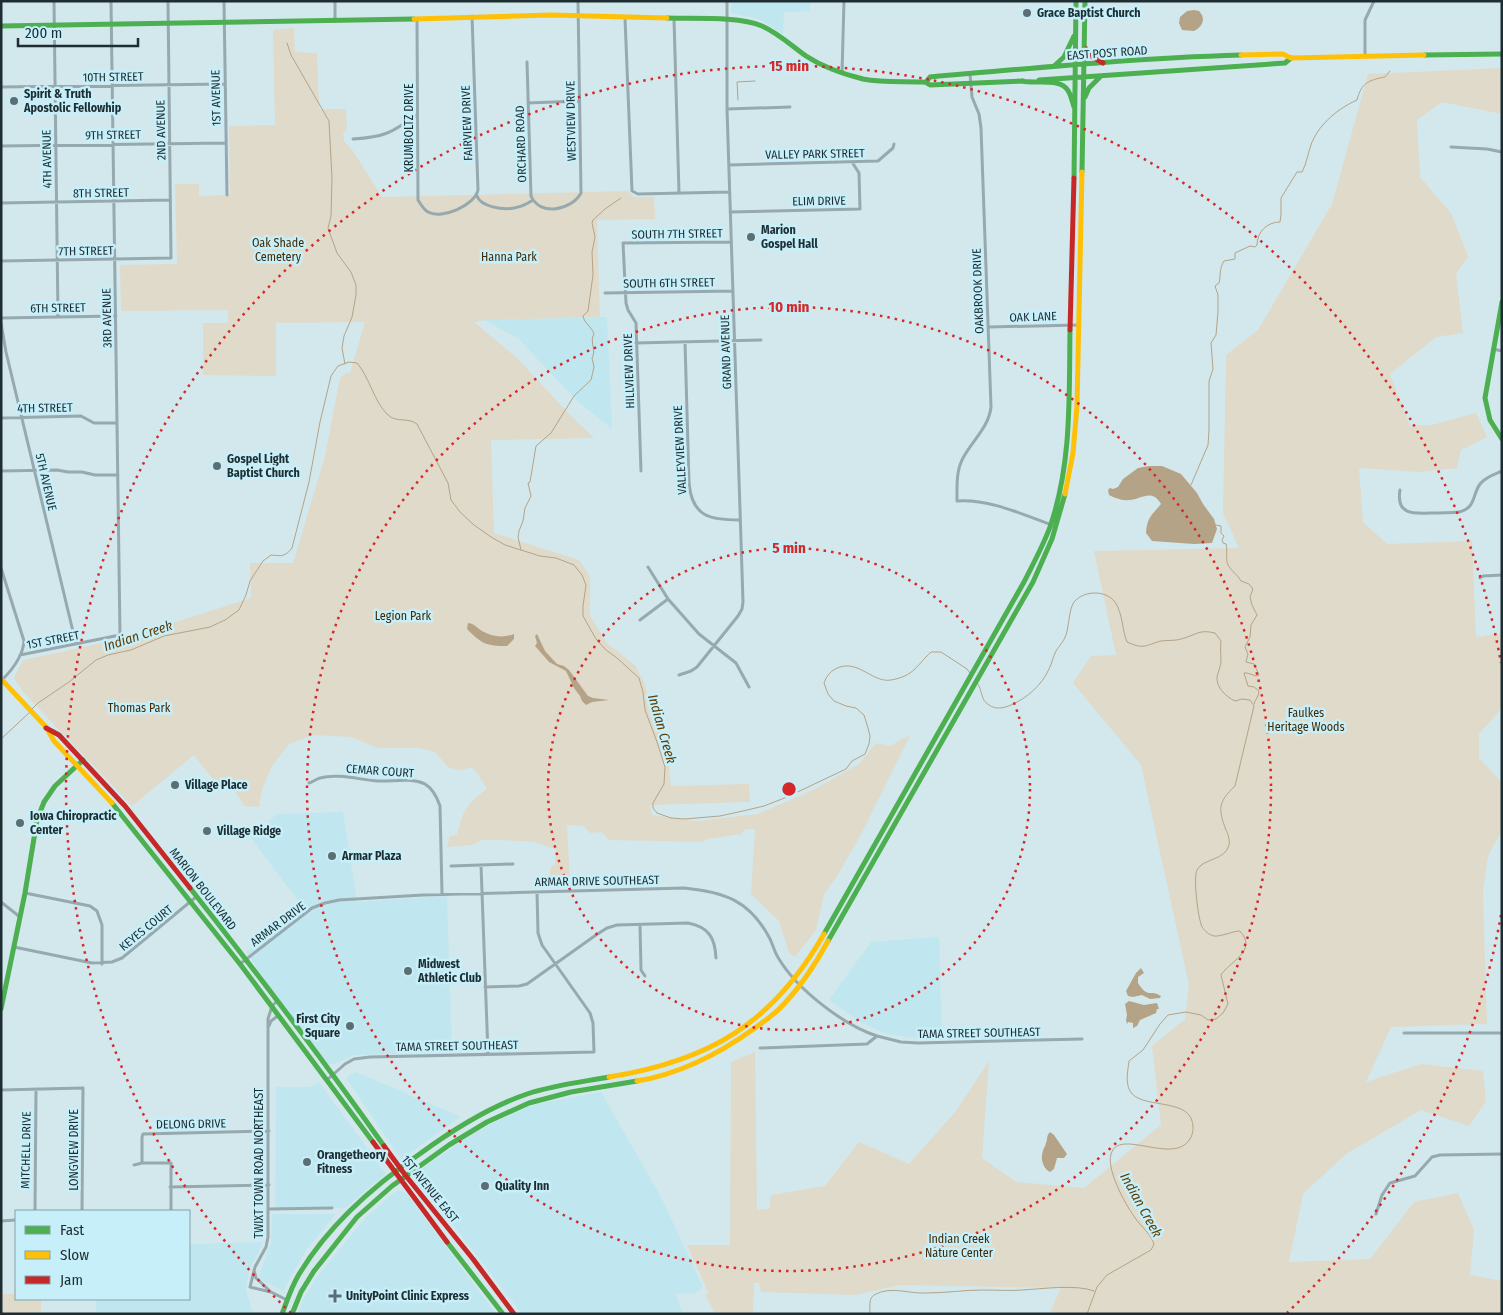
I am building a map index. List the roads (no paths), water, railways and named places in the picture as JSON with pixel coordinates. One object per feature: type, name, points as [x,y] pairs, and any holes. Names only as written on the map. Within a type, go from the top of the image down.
[{"type":"main road","points":[[282,1314],[293,1285],[304,1266],[334,1226],[355,1204],[397,1169],[437,1141],[468,1122],[528,1094],[559,1086],[662,1067],[695,1055],[736,1032],[761,1014],[781,995],[812,954],[993,638],[1039,552],[1050,525],[1059,492],[1066,447],[1076,1]]},
{"type":"main road","points":[[292,1314],[303,1288],[362,1212],[403,1178],[476,1127],[530,1102],[562,1094],[645,1080],[666,1075],[699,1063],[732,1045],[765,1021],[786,1002],[818,959],[1000,642],[1043,562],[1057,528],[1070,478],[1075,448],[1085,1]]},
{"type":"main road","name":"EAST POST ROAD","points":[[1,26],[335,21],[551,15],[726,20],[753,23],[764,27],[814,60],[860,79],[903,83],[926,82],[930,85],[1075,78],[1285,63],[1291,58]]},
{"type":"main road","points":[[1054,66],[1060,63],[1076,32]]},
{"type":"main road","points":[[1085,44],[1087,52],[1103,63]]},
{"type":"main road","name":"EAST POST ROAD","points":[[926,82],[930,78],[1054,66],[1233,55],[1283,54],[1291,58],[1502,54]]},
{"type":"main road","points":[[1084,101],[1089,88],[1101,76]]},
{"type":"main road","points":[[1022,81],[1028,83],[1060,84],[1066,88],[1075,111]]},
{"type":"main road","points":[[1502,302],[1486,391],[1486,402],[1491,422],[1502,439]]},
{"type":"main road","name":"MARION BOULEVARD","points":[[2,679],[46,727],[54,741],[120,811],[327,1079]]},
{"type":"main road","name":"MARION BOULEVARD","points":[[46,727],[59,735],[125,806],[246,959],[333,1074]]},
{"type":"main road","points":[[1,1009],[25,893],[37,820],[44,802],[55,786],[83,760]]},
{"type":"main road","name":"1ST AVENUE EAST","points":[[333,1074],[434,1226],[502,1314]]},
{"type":"main road","name":"1ST AVENUE EAST","points":[[327,1079],[397,1169]]},
{"type":"main road","name":"1ST AVENUE EAST","points":[[403,1178],[473,1259],[514,1314]]},
{"type":"street","name":"4TH AVENUE","points":[[54,1],[58,317]]},
{"type":"street","name":"3RD AVENUE","points":[[111,1],[120,635]]},
{"type":"street","name":"2ND AVENUE","points":[[168,1],[171,258]]},
{"type":"street","name":"1ST AVENUE","points":[[224,1],[227,195]]},
{"type":"street","points":[[335,1],[335,21]]},
{"type":"street","name":"WESTVIEW DRIVE","points":[[555,209],[569,205],[581,193],[578,1]]},
{"type":"street","name":"GRAND AVENUE","points":[[680,675],[697,667],[738,616],[743,602],[727,109],[726,1]]},
{"type":"street","points":[[842,73],[844,1]]},
{"type":"street","points":[[1365,56],[1365,20],[1374,1]]},
{"type":"street","name":"FAIRVIEW DRIVE","points":[[472,16],[477,196]]},
{"type":"street","points":[[625,18],[631,188],[634,194],[730,192]]},
{"type":"street","name":"KRUMBOLTZ DRIVE","points":[[417,19],[418,200],[424,210],[438,215],[467,204],[477,196]]},
{"type":"street","points":[[674,19],[679,193]]},
{"type":"street","name":"ORCHARD ROAD","points":[[527,62],[531,196],[538,206],[555,209]]},
{"type":"street","name":"OAKBROOK DRIVE","points":[[970,74],[972,97],[979,114],[981,128],[991,414],[963,458],[959,468],[957,500],[986,502],[1050,525]]},
{"type":"street","name":"10TH STREET","points":[[1,87],[225,84]]},
{"type":"street","points":[[528,103],[579,101]]},
{"type":"street","points":[[727,109],[790,107]]},
{"type":"street","points":[[353,139],[384,136],[418,114]]},
{"type":"street","name":"9TH STREET","points":[[1,146],[226,143]]},
{"type":"street","name":"VALLEY PARK STREET","points":[[729,165],[878,161],[893,148],[894,144]]},
{"type":"street","points":[[1451,147],[1502,152]]},
{"type":"street","name":"ELIM DRIVE","points":[[730,212],[860,209],[859,173],[852,162]]},
{"type":"street","points":[[477,196],[482,204],[504,209],[515,208],[533,200]]},
{"type":"street","name":"8TH STREET","points":[[1,203],[170,200]]},
{"type":"street","name":"SOUTH 7TH STREET","points":[[623,244],[731,242]]},
{"type":"street","name":"HILLVIEW DRIVE","points":[[623,244],[625,293],[628,310],[636,323],[641,471]]},
{"type":"street","name":"7TH STREET","points":[[1,261],[171,258]]},
{"type":"street","name":"SOUTH 6TH STREET","points":[[605,293],[733,291]]},
{"type":"street","name":"6TH STREET","points":[[1,318],[116,316]]},
{"type":"street","name":"5TH AVENUE","points":[[1,323],[6,352],[76,644]]},
{"type":"street","name":"OAK LANE","points":[[989,327],[1078,325]]},
{"type":"street","points":[[636,343],[761,340]]},
{"type":"street","name":"VALLEYVIEW DRIVE","points":[[684,342],[689,483],[692,501],[697,508],[712,518],[740,520]]},
{"type":"street","points":[[1493,349],[1502,351]]},
{"type":"street","name":"4TH STREET","points":[[1,418],[81,416],[94,423],[117,423]]},
{"type":"street","points":[[1,470],[57,470],[95,475],[118,475]]},
{"type":"street","points":[[1400,490],[1398,497],[1402,508],[1412,514],[1465,511],[1472,504],[1480,484],[1485,479],[1502,471]]},
{"type":"street","points":[[1050,525],[1057,528]]},
{"type":"street","points":[[648,567],[668,599],[699,634],[736,664],[749,687]]},
{"type":"street","points":[[1,568],[24,636],[24,646],[20,655]]},
{"type":"street","points":[[1480,578],[1502,574]]},
{"type":"street","points":[[640,620],[668,599]]},
{"type":"street","name":"1ST STREET","points":[[2,679],[13,668],[20,655],[120,635]]},
{"type":"street","name":"CEMAR COURT","points":[[309,784],[320,778],[352,777],[381,781],[407,780],[426,785],[437,797],[440,806],[442,894]]},
{"type":"street","points":[[450,866],[513,864]]},
{"type":"street","points":[[481,865],[488,1054]]},
{"type":"street","name":"ARMAR DRIVE SOUTHEAST","points":[[358,898],[684,888],[710,890],[730,897],[757,918],[770,938],[778,957],[794,979]]},
{"type":"street","points":[[537,892],[538,933],[542,945],[555,964]]},
{"type":"street","points":[[25,893],[90,906],[97,911],[102,925],[102,964]]},
{"type":"street","name":"KEYES COURT","points":[[14,946],[92,963],[112,962],[122,958],[196,897]]},
{"type":"street","name":"ARMAR DRIVE","points":[[240,964],[312,908],[325,903],[358,898]]},
{"type":"street","points":[[1,902],[20,917]]},
{"type":"street","points":[[485,987],[527,984],[607,928],[617,925],[697,925],[704,929],[713,940],[716,958]]},
{"type":"street","points":[[640,925],[641,970],[645,976]]},
{"type":"street","name":"TAMA STREET SOUTHEAST","points":[[327,1079],[354,1059],[594,1052],[593,1023],[590,1013],[555,964]]},
{"type":"street","name":"TAMA STREET SOUTHEAST","points":[[794,979],[831,1012],[844,1020],[877,1036],[901,1042],[1082,1039]]},
{"type":"street","points":[[272,1006],[277,1001]]},
{"type":"street","name":"TWIXT TOWN ROAD NORTHEAST","points":[[254,1269],[266,1247],[268,1237],[268,1019],[272,1006]]},
{"type":"street","points":[[268,1031],[270,1021],[279,1015]]},
{"type":"street","points":[[1404,1033],[1502,1033]]},
{"type":"street","points":[[760,1048],[866,1044],[877,1036]]},
{"type":"street","name":"LONGVIEW DRIVE","points":[[36,1090],[83,1088],[82,1210]]},
{"type":"street","points":[[1,1090],[36,1090]]},
{"type":"street","name":"MITCHELL DRIVE","points":[[34,1210],[36,1090]]},
{"type":"street","name":"DELONG DRIVE","points":[[142,1164],[143,1134],[269,1130]]},
{"type":"street","points":[[1376,1214],[1382,1195],[1390,1183],[1415,1176],[1432,1157],[1440,1155],[1502,1154]]},
{"type":"street","points":[[134,1165],[171,1164],[171,1210]]},
{"type":"street","points":[[170,1187],[269,1185]]},
{"type":"street","points":[[269,1209],[332,1208]]},
{"type":"street","points":[[1,1221],[15,1220]]},
{"type":"street","points":[[254,1269],[256,1278],[270,1292]]},
{"type":"street","points":[[254,1269],[250,1287],[270,1292],[287,1300]]},
{"type":"waterway","points":[[287,43],[291,55],[329,121],[332,178],[331,216],[328,228],[337,253],[351,272],[356,285],[352,317],[344,336],[342,348],[345,364]]},
{"type":"waterway","points":[[1191,485],[1208,445],[1209,381],[1213,369],[1211,343],[1216,335],[1218,312],[1218,295],[1215,286],[1219,283],[1222,264],[1224,261],[1235,259],[1235,253],[1250,246],[1255,247],[1261,232],[1267,226],[1280,222],[1281,198],[1297,172],[1302,172],[1315,135],[1325,122],[1344,107],[1357,100],[1366,83],[1385,77],[1390,71]]},
{"type":"waterway","points":[[738,100],[737,82],[755,81]]},
{"type":"waterway","points":[[521,550],[518,537],[525,508],[531,496],[528,483],[530,482],[536,446],[551,433],[574,396],[591,380],[594,367],[592,358],[594,334],[583,316],[588,311],[593,275],[592,252],[595,237],[592,223],[605,209],[621,198]]},
{"type":"waterway","name":"Indian Creek","points":[[32,709],[96,660],[108,655],[131,650],[164,636],[210,627],[225,620],[239,610],[250,581],[263,561],[271,555],[280,556],[285,554],[292,548],[309,482],[331,376],[338,366],[349,362],[357,363],[379,404],[388,415],[395,419],[417,424],[448,483],[451,500],[460,512],[474,525],[505,545],[540,556],[556,558],[574,565],[582,575],[586,585],[583,616],[596,639],[639,678],[645,710],[665,767],[664,784],[653,803],[653,808],[657,813],[671,818],[685,819],[720,816],[764,806],[846,769],[852,761],[865,754],[870,736],[864,715],[856,708],[834,701],[828,694],[824,683],[830,673],[837,668],[854,667],[878,678],[891,680],[910,673],[931,652],[941,652],[970,673]]},
{"type":"waterway","points":[[1216,525],[1221,526],[1221,533],[1224,536],[1222,540],[1226,544],[1227,549],[1228,565],[1241,581],[1249,584],[1253,589],[1250,597],[1257,615],[1251,625],[1250,637],[1245,647],[1248,654],[1246,662],[1254,664],[1259,675],[1244,673],[1248,686],[1254,687],[1259,691],[1254,704]]},
{"type":"waterway","name":"Indian Creek","points":[[977,683],[986,703],[994,708],[1008,706],[1028,695],[1046,675],[1056,651],[1065,637],[1074,602],[1083,595],[1095,593],[1106,595],[1115,602],[1120,612],[1127,642],[1137,646],[1145,646],[1161,641],[1179,640],[1201,632],[1215,633],[1221,641],[1221,663],[1217,677],[1220,688],[1235,701],[1242,699],[1250,700],[1254,706],[1235,786],[1225,797],[1221,806],[1222,817],[1229,837],[1229,845],[1227,850],[1219,857],[1200,866],[1196,874],[1198,907],[1202,927],[1214,936],[1240,931],[1245,938],[1246,944],[1241,955],[1221,975],[1228,1004],[1223,1013],[1216,1019],[1208,1020],[1201,1015],[1186,1012],[1168,1015],[1143,1050],[1129,1061],[1128,1087],[1135,1097],[1181,1109],[1188,1114],[1192,1121],[1193,1131],[1190,1139],[1182,1146],[1172,1149],[1124,1144],[1116,1147],[1111,1154],[1110,1161],[1119,1190],[1129,1209],[1150,1235],[1154,1244],[1151,1250],[1107,1275],[1097,1287],[1087,1314]]},
{"type":"waterway","name":"Indian Creek","points":[[1,739],[30,712]]},
{"type":"waterway","points":[[870,1314],[870,1302],[873,1295],[894,1290],[926,1293],[1069,1287],[1094,1291]]},
{"type":"place","name":"Grace Baptist Church","points":[[1027,13]]},
{"type":"place","name":"Spirit & Truth Apostolic Fellowhip","points":[[14,101]]},
{"type":"place","name":"Marion Gospel Hall","points":[[751,237]]},
{"type":"place","name":"Gospel Light Baptist Church","points":[[217,466]]},
{"type":"place","name":"Village Place","points":[[175,785]]},
{"type":"place","name":"Iowa Chiropractic Center","points":[[20,823]]},
{"type":"place","name":"Village Ridge","points":[[207,831]]},
{"type":"place","name":"Armar Plaza","points":[[332,856]]},
{"type":"place","name":"Midwest Athletic Club","points":[[408,971]]},
{"type":"place","name":"First City Square","points":[[350,1026]]},
{"type":"place","name":"Orangetheory Fitness","points":[[307,1162]]},
{"type":"place","name":"Quality Inn","points":[[485,1186]]},
{"type":"place","name":"UnityPoint Clinic Express","points":[[335,1296]]},
{"type":"park label","name":"Oak Shade Cemetery","points":[[278,250]]},
{"type":"park label","name":"Hanna Park","points":[[509,257]]},
{"type":"park label","name":"Legion Park","points":[[403,616]]},
{"type":"park label","name":"Thomas Park","points":[[139,708]]},
{"type":"park label","name":"Faulkes Heritage Woods","points":[[1306,720]]},
{"type":"park label","name":"Indian Creek Nature Center","points":[[959,1246]]}]
